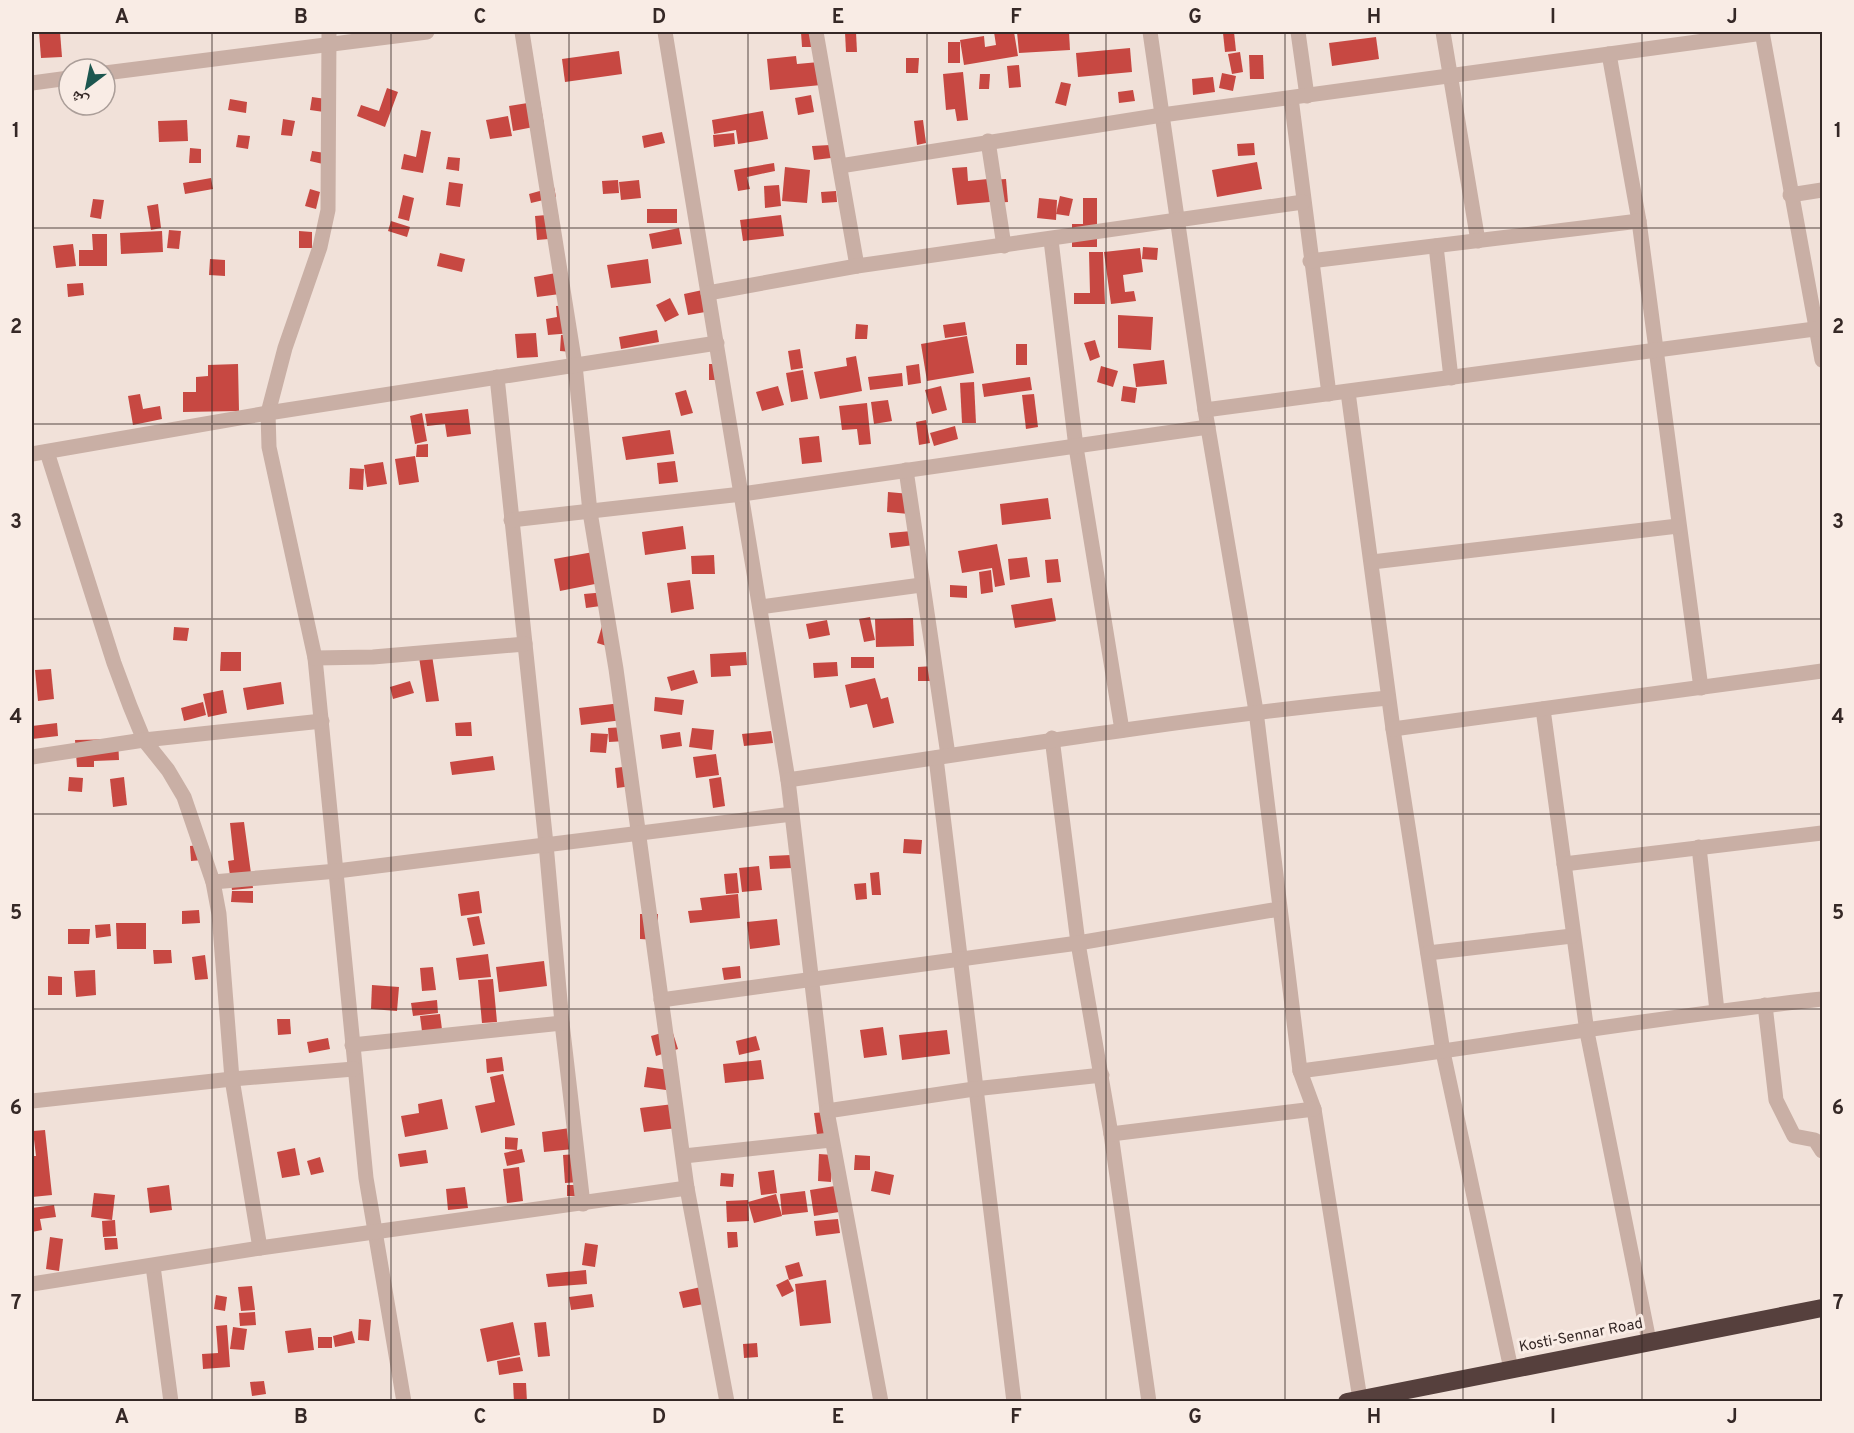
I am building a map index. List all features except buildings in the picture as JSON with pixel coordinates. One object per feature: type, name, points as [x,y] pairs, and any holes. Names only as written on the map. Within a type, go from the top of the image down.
[{"type":"highway","name":"Kosti-Sennar Road","points":[[1354,1400],[1822,1308]]},
{"type":"street","points":[[117,71],[330,37],[427,32]]},
{"type":"street","points":[[522,32],[574,365],[590,512],[616,669],[687,1188],[727,1401]]},
{"type":"street","points":[[665,32],[788,780],[826,1111],[881,1401]]},
{"type":"street","points":[[816,32],[857,266]]},
{"type":"street","points":[[1150,32],[1205,410],[1256,711],[1300,1071],[1314,1109],[1354,1400]]},
{"type":"street","points":[[1298,32],[1307,96]]},
{"type":"street","points":[[1443,32],[1478,241]]},
{"type":"street","points":[[840,166],[1162,115],[1762,32],[1790,195],[1820,328],[1822,360]]},
{"type":"street","points":[[330,37],[328,210],[320,247],[285,348],[268,413],[269,447],[315,658],[354,1069],[373,1232],[404,1401]]},
{"type":"street","points":[[1609,54],[1639,220],[1701,688]]},
{"type":"street","points":[[32,83],[57,80]]},
{"type":"street","points":[[1291,98],[1310,261],[1329,394]]},
{"type":"street","points":[[988,141],[1004,246]]},
{"type":"street","points":[[1790,195],[1822,190]]},
{"type":"street","points":[[708,293],[857,266],[1178,222],[1303,202]]},
{"type":"street","points":[[1310,261],[1639,220]]},
{"type":"street","points":[[1051,240],[1076,447],[1122,730]]},
{"type":"street","points":[[1436,246],[1451,378]]},
{"type":"street","points":[[1205,410],[1820,328]]},
{"type":"street","points":[[32,454],[268,413],[717,343]]},
{"type":"street","points":[[497,377],[546,844],[562,1023],[583,1204]]},
{"type":"street","points":[[1348,392],[1388,698],[1443,1052],[1511,1369]]},
{"type":"street","points":[[511,520],[742,494],[1208,427]]},
{"type":"street","points":[[47,452],[114,663],[144,740],[168,770],[184,797],[213,882],[219,914],[232,1079],[260,1248]]},
{"type":"street","points":[[906,470],[942,756],[974,1089],[1014,1401]]},
{"type":"street","points":[[1372,562],[1678,526]]},
{"type":"street","points":[[760,606],[921,585]]},
{"type":"street","points":[[315,658],[373,657],[525,644]]},
{"type":"street","points":[[1393,729],[1822,671]]},
{"type":"street","points":[[788,780],[1052,738],[1256,711],[1388,698]]},
{"type":"street","points":[[1543,709],[1572,936],[1587,1032],[1649,1341]]},
{"type":"street","points":[[32,757],[144,740],[322,721]]},
{"type":"street","points":[[1052,738],[1078,943],[1111,1134],[1149,1401]]},
{"type":"street","points":[[213,882],[337,872],[792,814]]},
{"type":"street","points":[[1564,864],[1822,833]]},
{"type":"street","points":[[1699,847],[1717,1011]]},
{"type":"street","points":[[661,1000],[1078,943],[1279,909]]},
{"type":"street","points":[[1428,953],[1572,936]]},
{"type":"street","points":[[1300,1071],[1587,1032],[1717,1011],[1822,999]]},
{"type":"street","points":[[1766,1005],[1776,1100],[1794,1136],[1815,1140],[1822,1151]]},
{"type":"street","points":[[352,1045],[562,1023]]},
{"type":"street","points":[[32,1100],[354,1069]]},
{"type":"street","points":[[826,1111],[974,1089],[1101,1075]]},
{"type":"street","points":[[1111,1134],[1314,1109]]},
{"type":"street","points":[[684,1156],[831,1140]]},
{"type":"street","points":[[32,1284],[260,1248],[687,1188]]},
{"type":"street","points":[[153,1266],[171,1401]]}]
